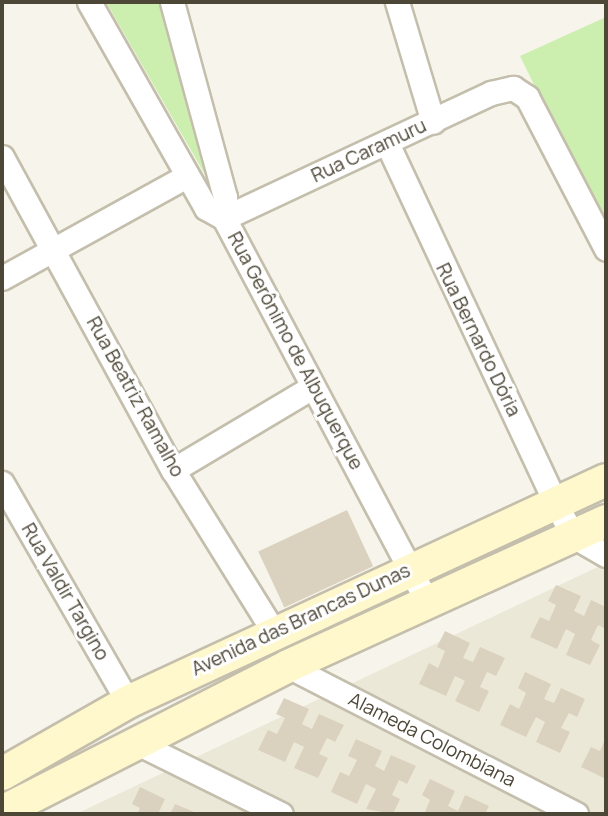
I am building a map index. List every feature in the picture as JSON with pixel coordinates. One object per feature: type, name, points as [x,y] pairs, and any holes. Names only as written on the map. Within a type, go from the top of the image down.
[{"type":"main road","name":"Avenida das Brancas Dunas","points":[[2,774],[128,702],[606,480]]},
{"type":"main road","name":"Avenida das Brancas Dunas","points":[[2,812],[133,741],[288,666],[606,521]]},
{"type":"street","name":"Rua Gerônimo de Albuquerque","points":[[89,2],[206,208],[224,218],[426,601]]},
{"type":"street","points":[[172,2],[225,197],[224,218]]},
{"type":"street","points":[[397,2],[433,122]]},
{"type":"street","name":"Rua Caramuru","points":[[224,218],[502,89],[513,88],[527,96],[606,249]]},
{"type":"street","name":"Rua Bernardo Dória","points":[[387,143],[573,536]]},
{"type":"street","name":"Rua Beatriz Ramalho","points":[[2,157],[173,470],[274,632]]},
{"type":"street","points":[[2,278],[187,176]]},
{"type":"street","points":[[173,470],[312,387]]},
{"type":"street","name":"Rua Valdir Targino","points":[[2,483],[128,702]]},
{"type":"street","points":[[573,536],[606,555]]},
{"type":"street","name":"Alameda Colombiana","points":[[288,666],[576,814]]},
{"type":"street","points":[[133,741],[281,814]]},
{"type":"shaded area","points":[[606,563],[606,814],[76,814]]},
{"type":"green space","points":[[106,2],[165,2],[219,199]]},
{"type":"green space","points":[[606,17],[606,233],[520,56]]},
{"type":"building","points":[[347,510],[373,566],[284,608],[258,551]]},
{"type":"building","points":[[556,585],[581,596],[574,611],[584,616],[591,600],[606,607],[606,629],[598,625],[591,640],[600,645],[590,665],[566,655],[575,634],[566,629],[557,649],[530,637],[540,617],[549,621],[556,605],[548,601]]},
{"type":"building","points":[[445,631],[470,643],[463,658],[473,662],[480,647],[505,658],[496,676],[487,672],[480,687],[489,691],[479,712],[455,701],[465,681],[455,676],[446,696],[419,684],[429,663],[438,668],[445,651],[437,647]]},
{"type":"building","points":[[525,672],[551,684],[544,699],[554,703],[561,688],[585,699],[577,717],[569,713],[561,728],[570,732],[560,753],[536,742],[545,722],[536,717],[526,737],[500,725],[510,704],[519,709],[526,693],[518,688]]},
{"type":"building","points":[[284,698],[309,709],[302,724],[312,729],[319,714],[344,725],[335,742],[327,738],[319,754],[328,758],[318,778],[294,768],[304,747],[294,742],[285,762],[258,750],[268,730],[277,734],[285,718],[276,714]]},
{"type":"building","points":[[606,737],[606,779],[581,767],[591,747],[600,751]]},
{"type":"building","points":[[356,739],[382,751],[375,766],[384,771],[391,755],[416,766],[407,784],[399,780],[392,795],[400,799],[393,814],[366,809],[376,789],[366,784],[357,804],[331,792],[340,772],[349,776],[357,760],[348,756]]},
{"type":"building","points":[[430,779],[455,791],[448,806],[458,811],[465,795],[489,806],[485,814],[424,814],[430,800],[422,795]]},
{"type":"building","points":[[140,787],[165,799],[158,814],[137,814],[140,808],[132,804]]},
{"type":"building","points":[[175,804],[199,814],[170,814]]}]
